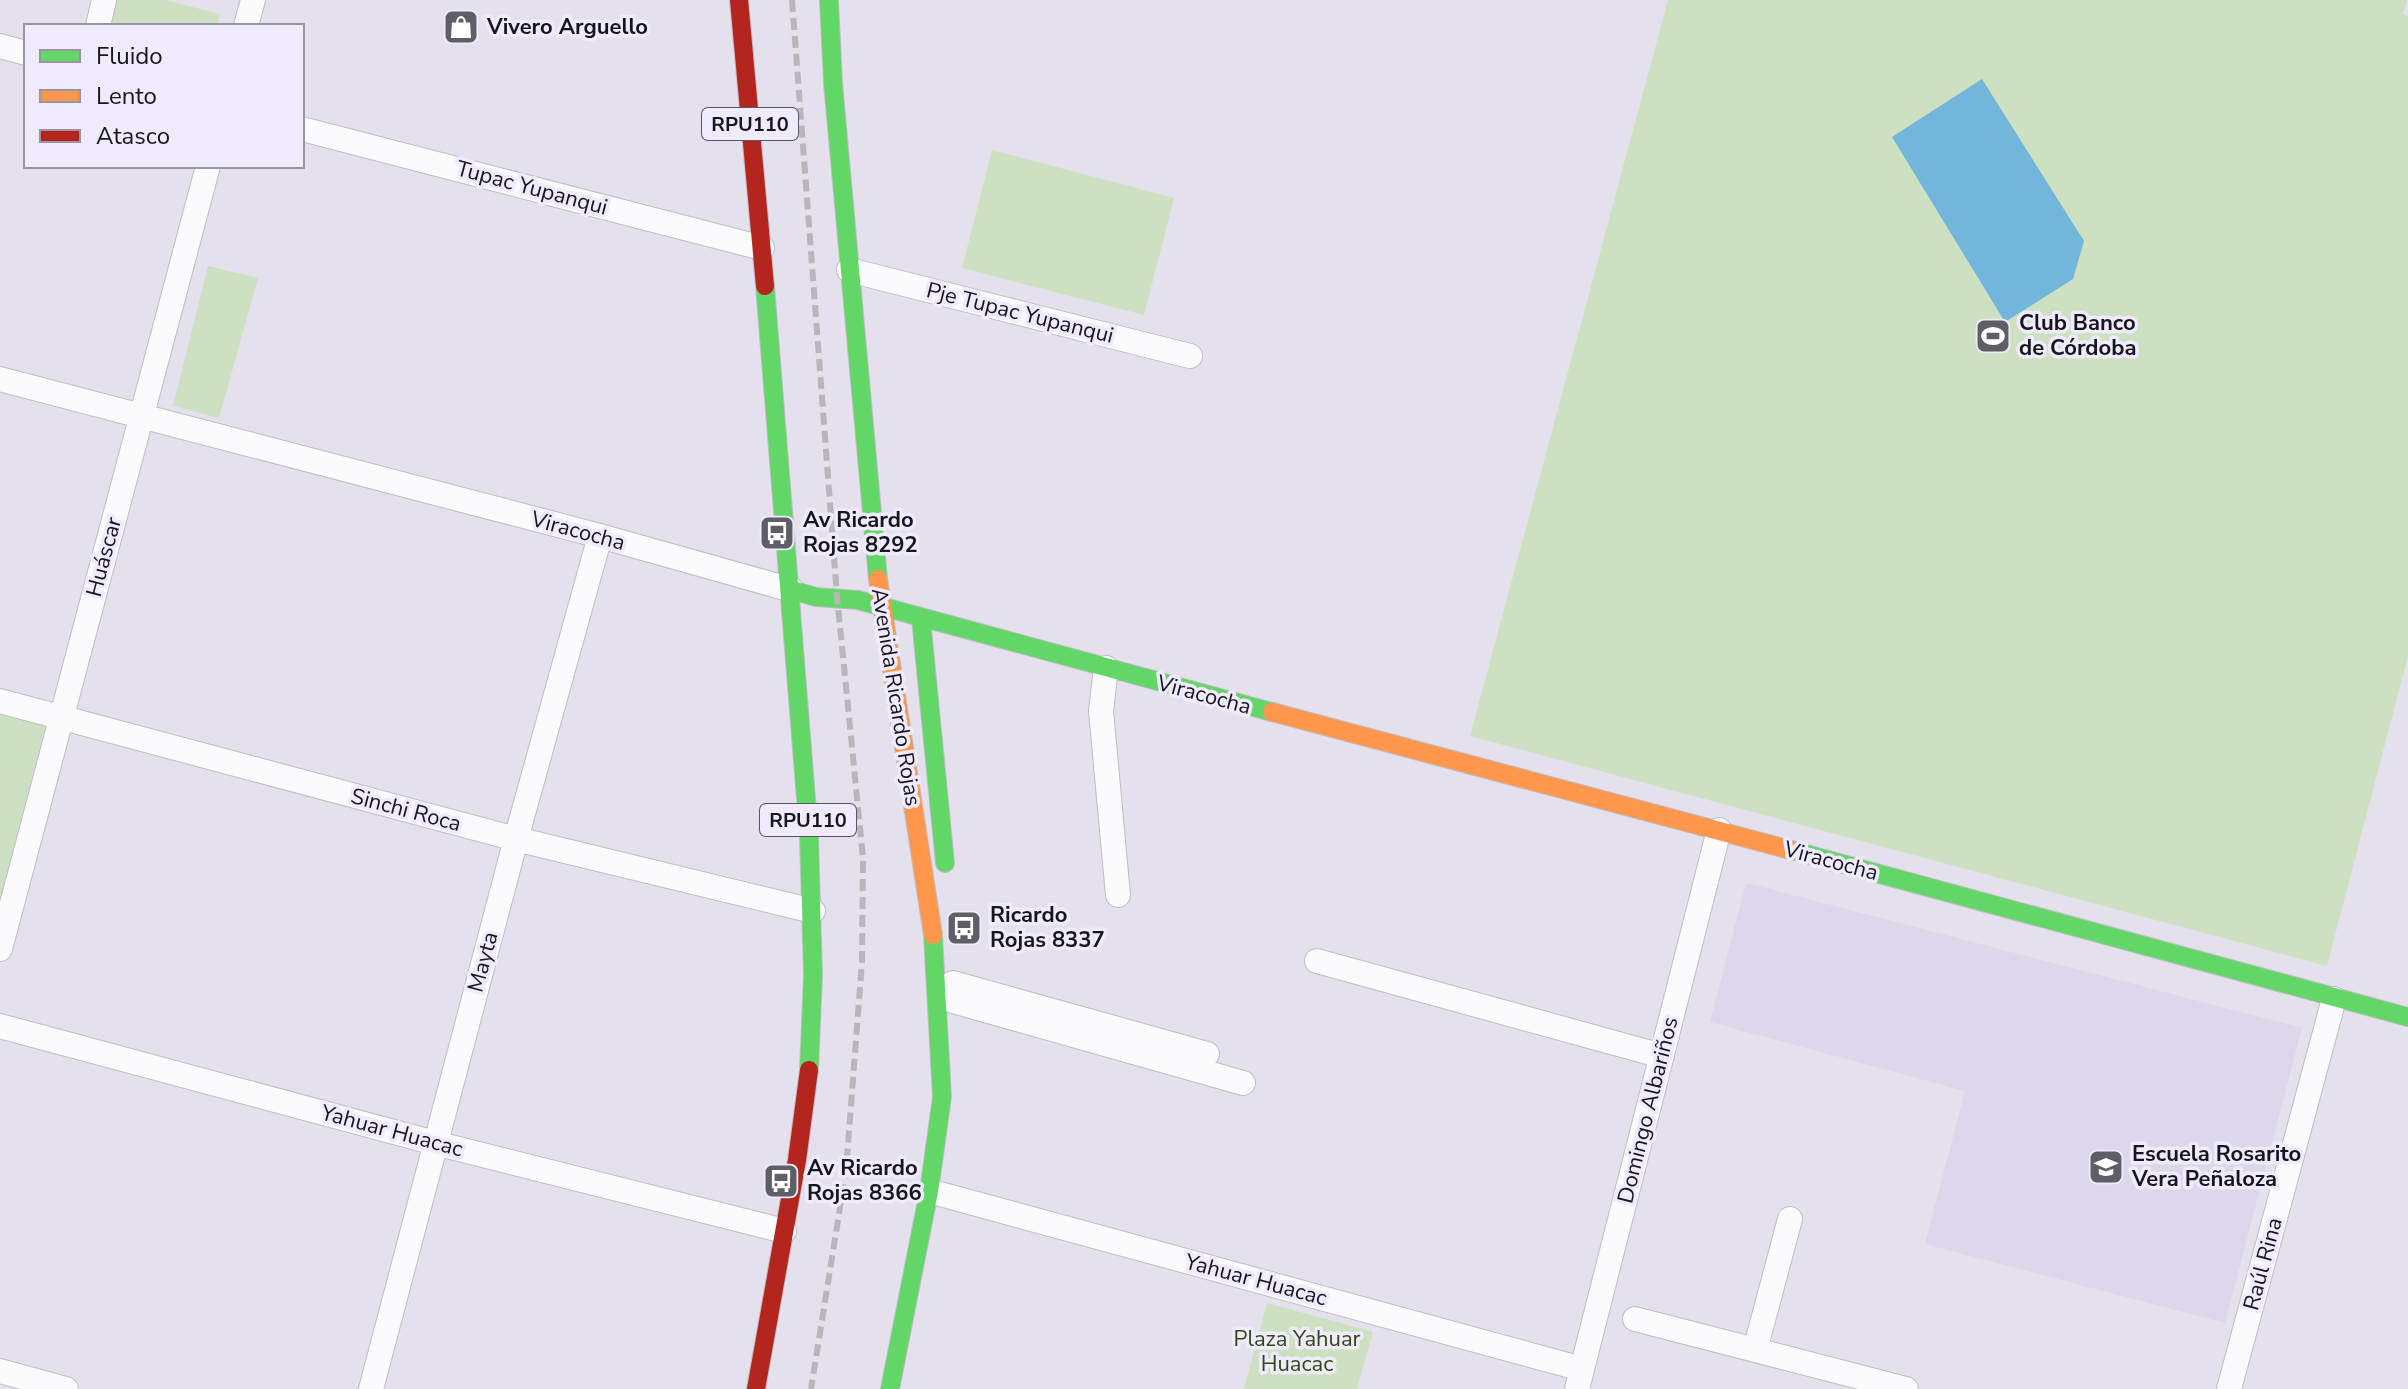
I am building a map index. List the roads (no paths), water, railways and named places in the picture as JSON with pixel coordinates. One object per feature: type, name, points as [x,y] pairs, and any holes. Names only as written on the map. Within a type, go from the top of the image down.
[{"type":"main road","name":"RPU110","points":[[739,0],[792,590],[813,911],[809,1061],[799,1152],[756,1389]]},
{"type":"main road","name":"Avenida Ricardo Rojas","points":[[829,0],[833,83],[880,606],[934,942],[942,1097],[929,1191],[890,1389]]},
{"type":"main road","name":"Viracocha","points":[[792,590],[816,597],[837,596],[880,606],[2408,1017]]},
{"type":"main road","points":[[921,619],[946,875]]},
{"type":"main road","points":[[942,1097],[951,1039],[953,992],[949,918]]},
{"type":"street","points":[[98,24],[104,0]]},
{"type":"street","points":[[247,24],[253,0]]},
{"type":"street","points":[[0,46],[24,52]]},
{"type":"street","name":"Tupac Yupanqui","points":[[304,130],[762,248]]},
{"type":"street","name":"Huáscar","points":[[0,949],[207,168]]},
{"type":"street","name":"Pje Tupac Yupanqui","points":[[849,270],[1190,356]]},
{"type":"street","name":"Viracocha","points":[[0,379],[600,536],[792,590]]},
{"type":"street","name":"Mayta","points":[[371,1389],[516,839],[600,536]]},
{"type":"street","points":[[1106,668],[1101,711],[1118,895]]},
{"type":"street","name":"Sinchi Roca","points":[[0,701],[61,720],[516,839],[813,911]]},
{"type":"street","name":"Domingo Albariños","points":[[1580,1379],[1719,830]]},
{"type":"street","points":[[1317,961],[1662,1056]]},
{"type":"street","points":[[953,992],[1207,1054]]},
{"type":"street","points":[[953,992],[1243,1083]]},
{"type":"street","name":"Raúl Rina","points":[[2229,1389],[2334,999]]},
{"type":"street","name":"Yahuar Huacac","points":[[0,1026],[435,1143],[784,1231]]},
{"type":"street","name":"Yahuar Huacac","points":[[929,1191],[1580,1379]]},
{"type":"street","points":[[1755,1350],[1790,1219]]},
{"type":"street","points":[[1635,1319],[1906,1389]]},
{"type":"street","points":[[0,1371],[66,1389]]},
{"type":"water","points":[[1982,79],[2084,241],[2073,279],[2005,322],[1892,137]]},
{"type":"railway","points":[[792,0],[837,596],[863,858],[862,962],[846,1170],[811,1389]]},
{"type":"place","name":"Vivero Arguello","points":[[461,27]]},
{"type":"place","name":"Club Banco de Córdoba","points":[[1993,336]]},
{"type":"place","name":"Av Ricardo Rojas 8292","points":[[777,533]]},
{"type":"place","name":"Ricardo Rojas 8337","points":[[964,928]]},
{"type":"place","name":"Escuela Rosarito Vera Peñaloza","points":[[2106,1167]]},
{"type":"place","name":"Av Ricardo Rojas 8366","points":[[781,1181]]},
{"type":"park label","name":"Plaza Yahuar Huacac","points":[[1297,1352]]}]
